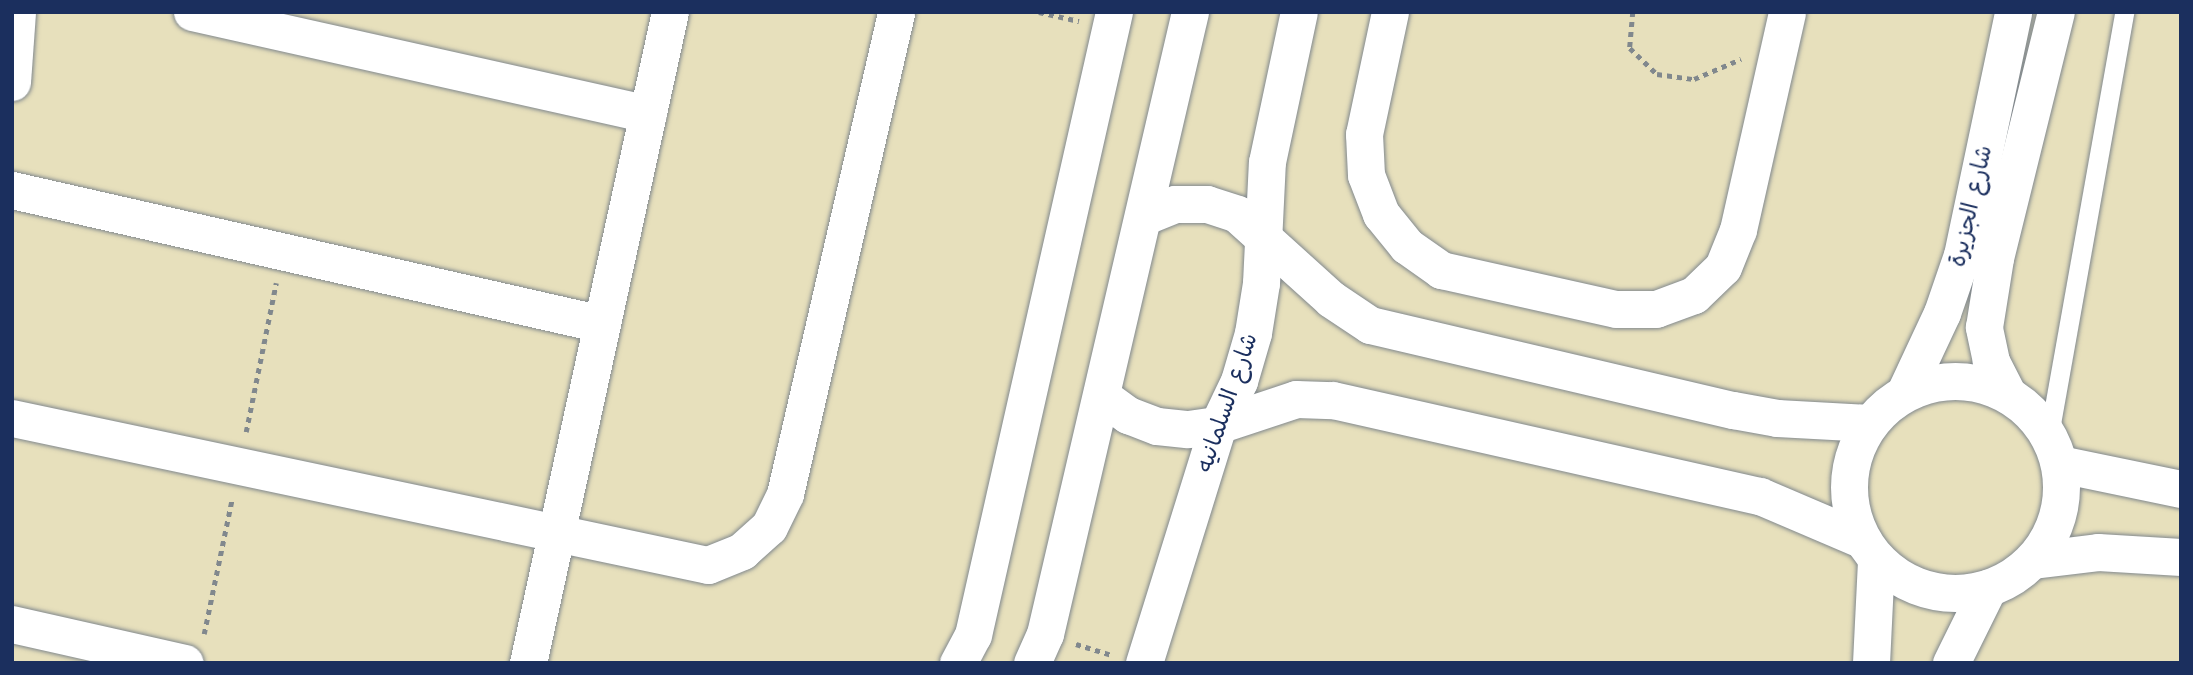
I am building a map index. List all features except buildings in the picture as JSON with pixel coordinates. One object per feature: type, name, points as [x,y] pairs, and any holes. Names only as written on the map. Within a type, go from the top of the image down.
[{"type":"street","points":[[12,82],[17,12]]},
{"type":"street","points":[[192,12],[648,114]]},
{"type":"street","points":[[528,663],[670,12]]},
{"type":"street","points":[[12,418],[708,565],[741,551],[769,527],[785,495],[896,12]]},
{"type":"street","points":[[958,663],[973,635],[1114,12]]},
{"type":"street","points":[[1039,648],[1103,397],[1190,12]]},
{"type":"street","name":"شارع السلمانيه","points":[[1133,661],[1218,425],[1239,381],[1253,333],[1267,162],[1299,12]]},
{"type":"street","points":[[1390,12],[1364,134],[1366,175],[1381,214],[1407,246],[1441,270],[1616,309],[1656,309],[1694,295],[1723,267],[1738,230],[1784,25]]},
{"type":"street","name":"شارع الجزيرة","points":[[1905,392],[1942,313],[1962,255],[2013,12]]},
{"type":"street","name":"شارع الجزيرة","points":[[2007,393],[1991,361],[1984,327],[1995,258],[2056,12]]},
{"type":"street","points":[[12,190],[602,324]]},
{"type":"street","points":[[1145,216],[1175,204],[1207,204],[1237,214],[1262,233],[1303,276],[1370,325],[1733,410],[1777,418],[1869,423]]},
{"type":"street","points":[[1103,397],[1128,415],[1157,426],[1188,429],[1218,425],[1296,399],[1334,400],[1760,496],[1869,549],[1900,578],[1928,590],[1958,593],[1989,588],[2033,560],[2052,532],[2062,498],[2054,449],[2031,410],[2007,393],[1973,381],[1938,381],[1905,392],[1869,423],[1855,450],[1849,480],[1851,510],[1869,549],[1871,663]]},
{"type":"street","points":[[2054,449],[2181,489]]},
{"type":"street","points":[[2033,560],[2098,552],[2181,557]]},
{"type":"street","points":[[1951,663],[1989,588]]},
{"type":"street","points":[[12,624],[185,663]]},
{"type":"lane","points":[[2054,449],[2124,12]]},
{"type":"path","points":[[1633,12],[1630,48],[1641,63],[1675,80],[1712,73],[1784,25]]},
{"type":"path","points":[[1039,648],[1133,661]]}]
